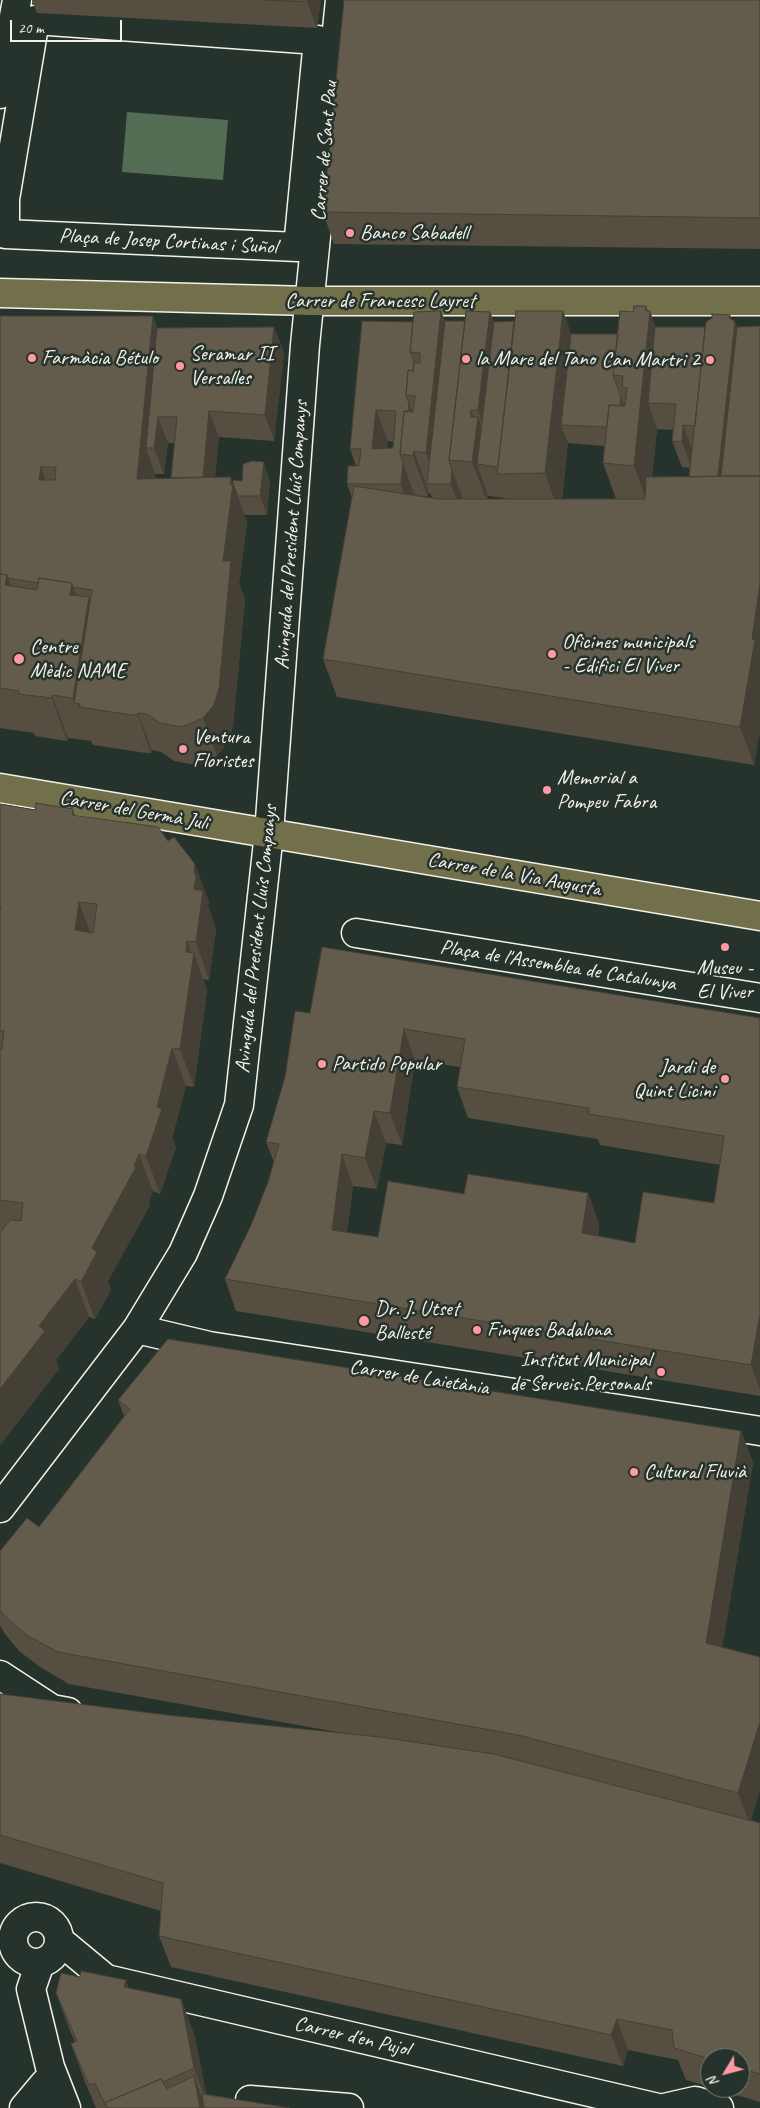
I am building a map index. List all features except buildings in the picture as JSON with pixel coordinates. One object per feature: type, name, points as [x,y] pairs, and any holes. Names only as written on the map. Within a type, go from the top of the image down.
[{"type":"main road","name":"Carrer de Francesc Layret","points":[[0,294],[311,301],[760,301]]},
{"type":"main road","name":"Carrer del Germà Juli","points":[[0,788],[269,833]]},
{"type":"main road","name":"Carrer de la Via Augusta","points":[[269,833],[760,916]]},
{"type":"street","points":[[0,94],[17,0]]},
{"type":"street","name":"Carrer de Sant Pau","points":[[311,301],[321,90],[340,0]]},
{"type":"street","name":"Plaça de Josep Cortinas i Suñol","points":[[35,20],[318,40],[321,90],[298,247],[5,234],[5,199],[35,20]]},
{"type":"street","name":"Avinguda del President Lluís Companys","points":[[0,1508],[137,1330],[183,1253],[208,1196],[239,1105],[269,833],[305,345],[311,301]]},
{"type":"street","name":"Plaça de l'Assemblea de Catalunya","points":[[356,933],[760,998]]},
{"type":"street","name":"Carrer de Laietània","points":[[137,1330],[209,1346],[760,1431]]},
{"type":"street","points":[[0,1675],[52,1709],[91,1715]]},
{"type":"street","points":[[10,1918],[46,1919],[53,1924],[59,1940],[54,1955],[40,1963],[25,1960],[15,1950],[10,1918]]},
{"type":"street","name":"Carrer d'en Pujol","points":[[59,1940],[106,1979],[658,2108]]},
{"type":"street","points":[[40,1963],[31,1989],[59,2106]]},
{"type":"street","points":[[14,2108],[50,2067]]},
{"type":"street","points":[[24,2108],[45,2083],[59,2106]]},
{"type":"street","points":[[250,2100],[349,2108]]},
{"type":"street","points":[[664,2108],[702,2106]]},
{"type":"green space","points":[[127,112],[228,120],[223,180],[122,172]]},
{"type":"place","name":"Banco Sabadell","points":[[350,233]]},
{"type":"place","name":"Farmàcia Bétulo","points":[[32,358]]},
{"type":"place","name":"la Mare del Tano","points":[[466,359]]},
{"type":"place","name":"Can Martri 2","points":[[710,360]]},
{"type":"place","name":"Seramar II Versalles","points":[[180,366]]},
{"type":"place","name":"Oficines municipals - Edifici El Viver","points":[[552,654]]},
{"type":"place","name":"Centre Mèdic NAME","points":[[19,659]]},
{"type":"place","name":"Ventura Floristes","points":[[183,749]]},
{"type":"place","name":"Memorial a Pompeu Fabra","points":[[547,790]]},
{"type":"place","name":"Museu - El Viver","points":[[725,947]]},
{"type":"place","name":"Partido Popular","points":[[322,1064]]},
{"type":"place","name":"Jardi de Quint Licini","points":[[725,1079]]},
{"type":"place","name":"Dr. J. Utset Ballesté","points":[[364,1321]]},
{"type":"place","name":"Finques Badalona","points":[[477,1330]]},
{"type":"place","name":"Institut Municipal de Serveis Personals","points":[[661,1372]]},
{"type":"place","name":"Cultural Fluvià","points":[[634,1472]]}]
